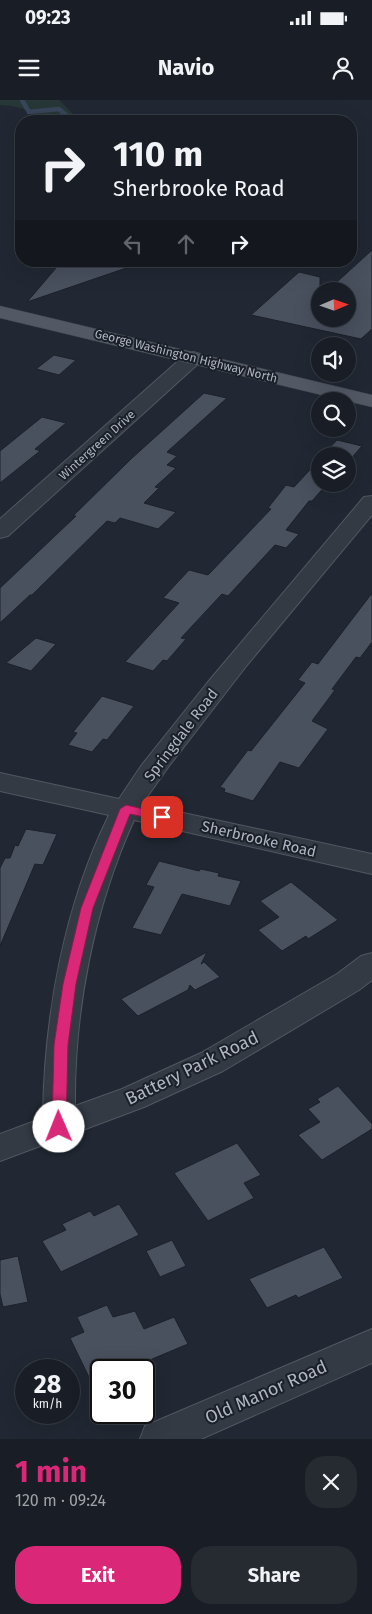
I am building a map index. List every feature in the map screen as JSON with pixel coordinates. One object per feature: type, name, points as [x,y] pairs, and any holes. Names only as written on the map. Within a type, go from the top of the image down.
[{"type":"main road","name":"George Washington Highway North","points":[[0,312],[372,401]]},
{"type":"street","name":"Wintergreen Drive","points":[[0,531],[193,358]]},
{"type":"street","name":"Springdale Road","points":[[59,1127],[61,1045],[69,984],[87,908],[126,809],[164,755],[274,616],[372,502]]},
{"type":"street","name":"Sherbrooke Road","points":[[0,782],[372,864]]},
{"type":"street","name":"Battery Park Road","points":[[0,1148],[132,1098],[212,1062],[331,992],[372,964]]},
{"type":"street","name":"Old Manor Road","points":[[160,1439],[372,1346]]},
{"type":"shaded area","points":[[0,100],[59,100],[74,115],[44,115],[13,106],[0,105]]},
{"type":"building","points":[[372,250],[372,329],[361,339],[251,315],[299,272],[320,277],[320,282],[311,282],[311,328],[356,328],[356,282],[337,282],[353,267],[357,267],[357,264]]},
{"type":"building","points":[[57,267],[129,267],[27,302]]},
{"type":"building","points":[[54,355],[76,360],[59,375],[36,369]]},
{"type":"building","points":[[204,393],[227,398],[167,452],[177,456],[167,465],[176,468],[155,487],[159,488],[144,503],[176,512],[158,529],[120,518],[115,523],[107,521],[32,595],[0,623],[0,588],[76,516],[73,516],[131,459]]},
{"type":"building","points":[[42,417],[66,423],[35,449],[40,451],[0,483],[0,451]]},
{"type":"building","points":[[337,440],[362,446],[356,453],[356,447],[330,447]]},
{"type":"building","points":[[311,469],[311,492],[320,492],[312,501],[309,501],[286,530],[299,534],[286,548],[275,545],[228,596],[222,594],[181,638],[186,639],[167,661],[163,660],[153,671],[125,662],[179,603],[163,598],[189,570],[208,575],[271,509],[268,508],[286,485],[294,487]]},
{"type":"building","points":[[372,593],[372,642],[360,658],[356,657],[332,689],[335,690],[312,721],[328,729],[299,768],[280,762],[253,801],[224,792],[225,789],[220,787],[248,750],[251,751],[305,683],[298,680],[312,662],[318,664]]},
{"type":"building","points":[[36,638],[56,644],[31,671],[6,663]]},
{"type":"building","points":[[102,696],[134,706],[107,740],[103,739],[92,752],[68,745],[77,733],[73,732]]},
{"type":"building","points":[[26,829],[57,834],[43,865],[35,864],[0,946],[0,868],[5,858],[10,858],[15,845],[18,846]]},
{"type":"building","points":[[159,861],[199,871],[201,869],[219,873],[218,876],[241,881],[230,906],[182,894],[161,935],[132,928],[154,887],[146,885]]},
{"type":"building","points":[[291,882],[338,920],[308,939],[306,936],[282,951],[258,930],[279,917],[260,901]]},
{"type":"building","points":[[207,952],[201,964],[204,962],[220,977],[195,990],[190,985],[188,990],[138,1016],[121,999]]},
{"type":"building","points":[[338,1086],[372,1124],[372,1129],[322,1160],[298,1135],[320,1122],[308,1109],[320,1102],[317,1099]]},
{"type":"building","points":[[237,1143],[261,1175],[244,1183],[254,1198],[208,1221],[174,1173]]},
{"type":"building","points":[[119,1204],[139,1235],[61,1272],[42,1241],[66,1230],[62,1224],[90,1211],[94,1216]]},
{"type":"building","points":[[172,1240],[186,1266],[160,1277],[146,1251]]},
{"type":"building","points":[[324,1247],[343,1278],[298,1298],[296,1295],[267,1308],[249,1279]]},
{"type":"building","points":[[18,1256],[28,1302],[3,1307],[0,1294],[0,1260]]},
{"type":"building","points":[[107,1305],[113,1317],[135,1311],[144,1329],[174,1317],[188,1344],[152,1359],[90,1359],[90,1379],[70,1338],[84,1332],[77,1317]]},
{"type":"waterway","points":[[22,100],[29,112],[59,109],[66,115]]},
{"type":"route","points":[[59,1127],[58,1099],[61,1045],[69,984],[87,908],[126,809],[162,817]]}]
